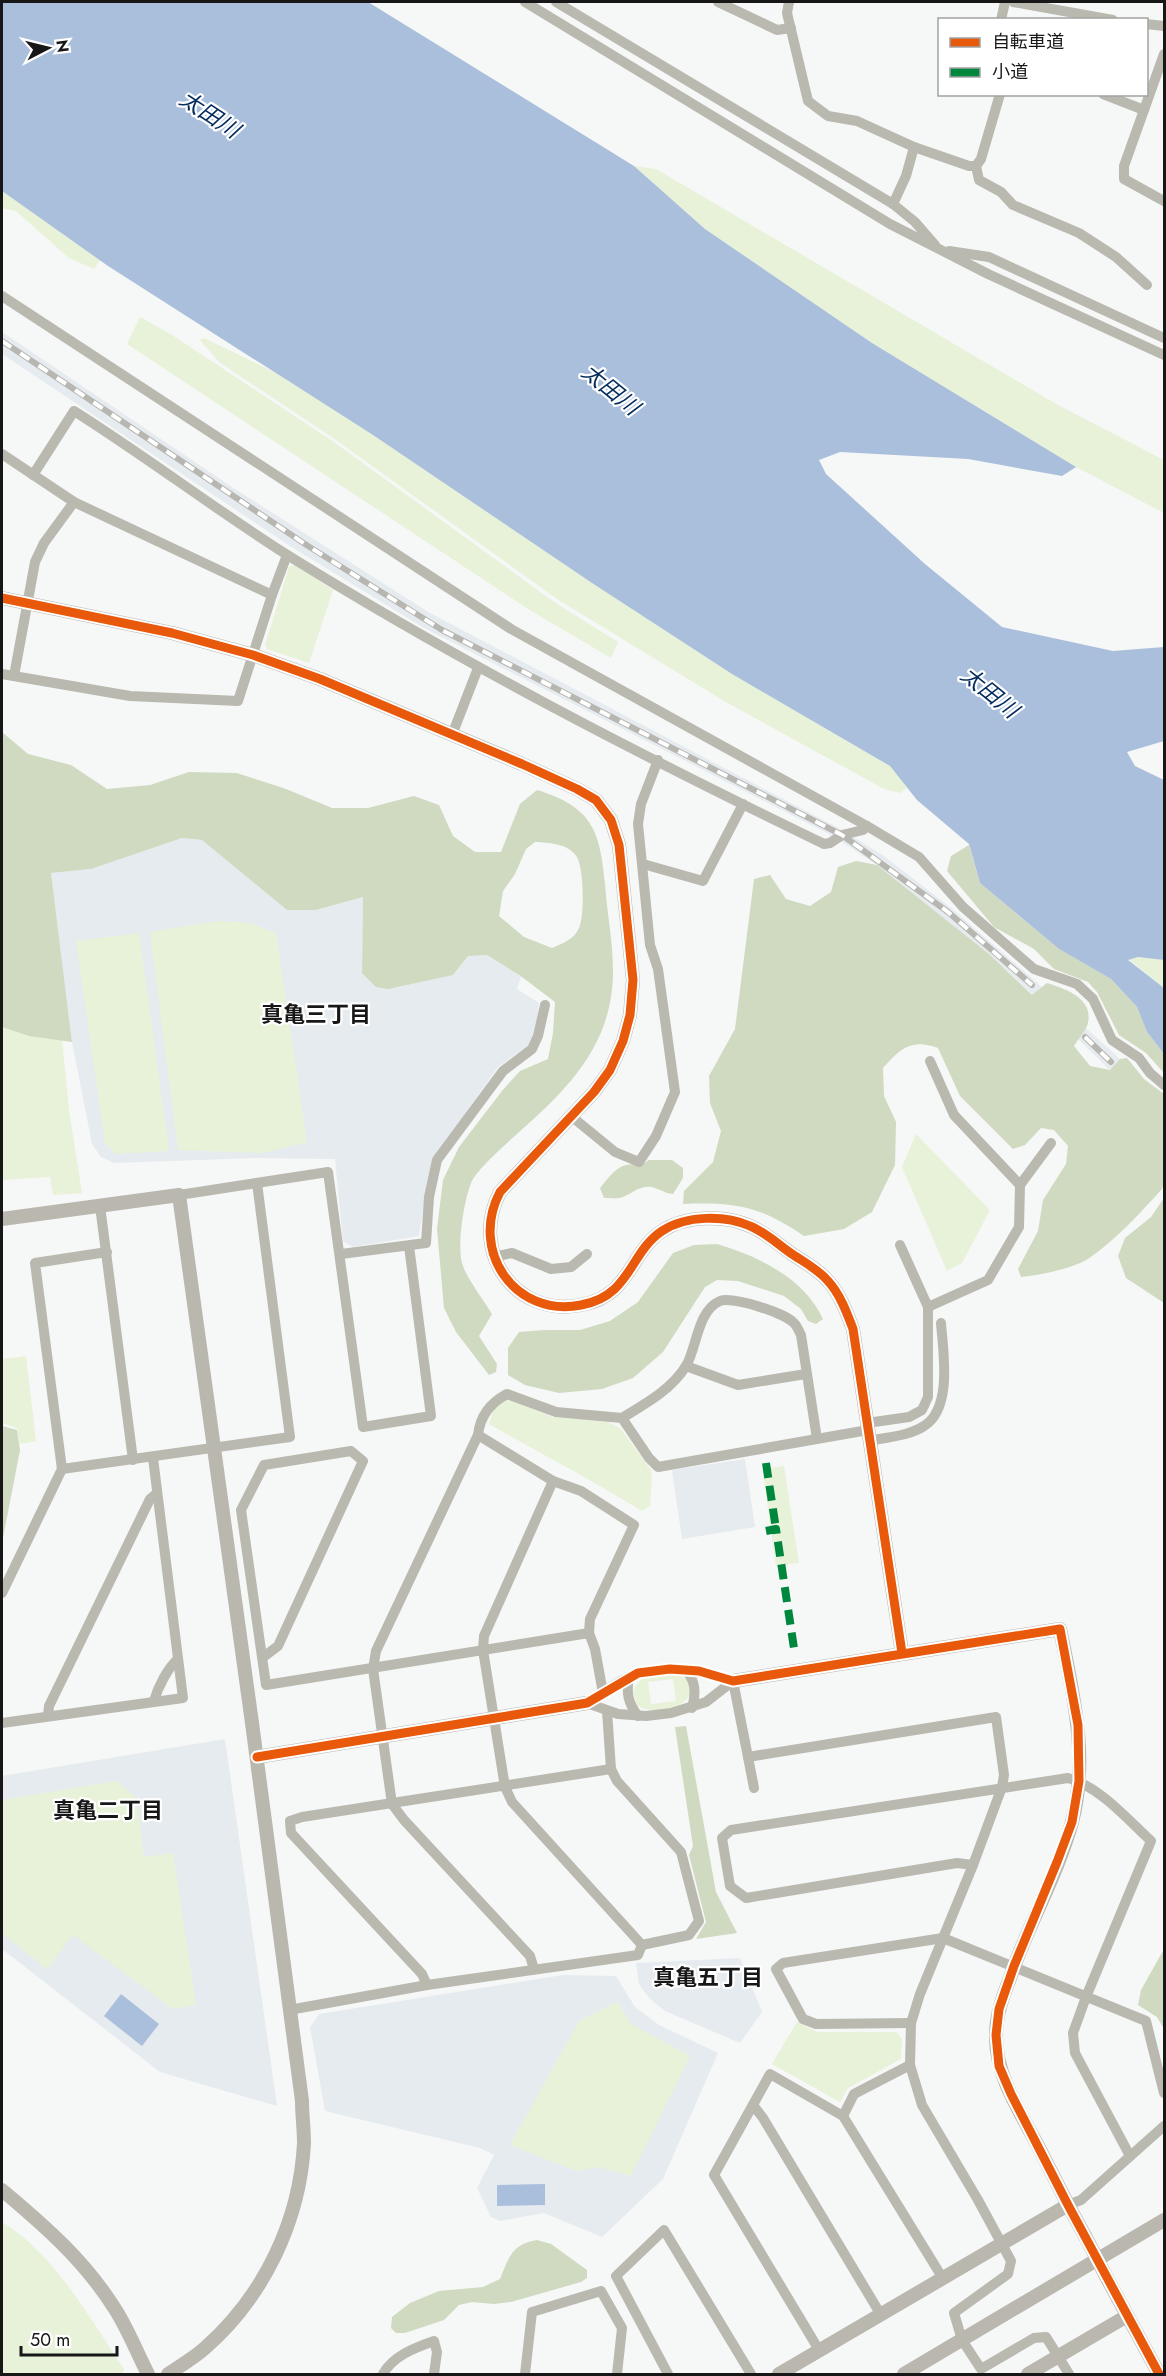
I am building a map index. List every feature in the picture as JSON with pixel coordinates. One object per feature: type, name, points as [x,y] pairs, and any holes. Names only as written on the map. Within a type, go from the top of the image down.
[{"type":"street","points":[[525,2],[890,224],[987,274],[1164,356]]},
{"type":"street","points":[[556,2],[893,204],[915,222],[939,250],[989,257],[1164,338]]},
{"type":"street","points":[[718,2],[777,30],[791,28]]},
{"type":"street","points":[[789,2],[787,13],[808,101],[828,116],[857,121],[914,147],[969,166],[976,166]]},
{"type":"street","points":[[1001,18],[1005,2]]},
{"type":"street","points":[[1014,2],[1094,18]]},
{"type":"street","points":[[1148,24],[1164,26]]},
{"type":"street","points":[[1164,54],[1124,166],[1124,179],[1164,201]]},
{"type":"street","points":[[999,96],[981,159],[976,166],[979,180],[1001,192],[1013,205],[1079,233],[1116,257],[1147,285]]},
{"type":"street","points":[[1108,96],[1144,110]]},
{"type":"street","points":[[893,204],[906,176],[914,147]]},
{"type":"street","points":[[2,296],[511,629],[919,857],[963,907],[1034,969],[1077,984],[1093,999],[1112,1040],[1139,1058],[1150,1073],[1164,1085]]},
{"type":"street","points":[[33,475],[74,411],[129,446],[287,555],[478,668],[824,844],[842,835],[863,830],[867,826]]},
{"type":"street","points":[[2,454],[74,502],[272,594]]},
{"type":"street","points":[[14,676],[35,562],[44,543],[74,502]]},
{"type":"street","points":[[2,674],[130,696],[238,701],[272,594],[287,555]]},
{"type":"street","points":[[2,598],[172,633],[253,655],[320,679],[577,789],[596,800],[611,820],[619,845],[633,980],[630,1016],[623,1041],[610,1070],[594,1092],[500,1192],[489,1223],[490,1244],[494,1257],[504,1276],[520,1293],[559,1308],[584,1305],[610,1294],[628,1276],[647,1245],[662,1231],[679,1223],[713,1219],[735,1221],[752,1227],[828,1281],[844,1306],[853,1329],[902,1653]]},
{"type":"street","points":[[452,735],[478,668]]},
{"type":"street","points":[[571,1116],[615,1152],[639,1162],[656,1136],[675,1092],[658,969],[650,945],[638,824],[640,804],[658,760]]},
{"type":"street","points":[[643,864],[703,881],[742,804]]},
{"type":"street","points":[[341,1254],[426,1243],[429,1197],[437,1160],[503,1071],[532,1049],[538,1036],[545,1005]]},
{"type":"street","points":[[930,1061],[954,1115],[1020,1185]]},
{"type":"street","points":[[928,1307],[988,1280],[1019,1227],[1020,1185],[1051,1143]]},
{"type":"street","points":[[2,1219],[328,1172],[363,1427],[431,1416],[409,1246]]},
{"type":"street","points":[[62,1469],[290,1437],[257,1183]]},
{"type":"street","points":[[168,2374],[205,2348],[242,2310],[264,2277],[283,2240],[298,2187],[304,2142],[302,2101],[257,1756],[179,1195]]},
{"type":"street","points":[[100,1206],[133,1460]]},
{"type":"street","points":[[868,1432],[922,1410],[928,1397],[928,1307],[900,1245]]},
{"type":"street","points":[[2,1593],[62,1469],[35,1263],[107,1252]]},
{"type":"street","points":[[494,1257],[512,1253],[552,1269],[572,1267],[587,1254]]},
{"type":"street","points":[[534,1969],[530,1956],[404,1820],[392,1804],[373,1669],[376,1651],[478,1436],[479,1426],[492,1402],[507,1394],[556,1412],[622,1418],[662,1394],[686,1366],[704,1319],[711,1309],[720,1301],[733,1299],[783,1315],[794,1323],[801,1335],[818,1439]]},
{"type":"street","points":[[622,1418],[649,1458],[658,1467],[868,1432],[908,1433],[926,1426],[938,1410],[944,1386],[941,1323]]},
{"type":"street","points":[[686,1366],[738,1385],[806,1374]]},
{"type":"street","points":[[478,1436],[553,1481],[581,1491],[634,1525],[590,1619],[589,1633],[595,1649],[603,1693]]},
{"type":"street","points":[[262,1658],[278,1646],[363,1461],[351,1451],[264,1465],[241,1510],[262,1658],[266,1685],[589,1633]]},
{"type":"street","points":[[2,1723],[183,1698],[153,1458]]},
{"type":"street","points":[[553,1481],[484,1636],[483,1650],[505,1787],[512,1802],[642,1945]]},
{"type":"street","points":[[48,1716],[49,1706],[109,1581],[150,1499],[156,1494]]},
{"type":"street","points":[[257,1756],[587,1702],[638,1673],[670,1669],[699,1671],[733,1681],[1060,1629],[1078,1725],[1079,1781],[1072,1822],[1058,1862],[1014,1966],[999,2009],[996,2035],[999,2066],[1068,2205],[1159,2374]]},
{"type":"street","points":[[154,1701],[172,1664],[178,1659]]},
{"type":"street","points":[[686,1670],[693,1679],[696,1696],[692,1708]]},
{"type":"street","points":[[629,1677],[627,1691],[630,1706],[638,1716]]},
{"type":"street","points":[[587,1702],[607,1711],[638,1716],[671,1713],[706,1702],[733,1681]]},
{"type":"street","points":[[733,1681],[754,1788]]},
{"type":"street","points":[[607,1711],[611,1769],[617,1781],[681,1852],[699,1921],[689,1935],[642,1945]]},
{"type":"street","points":[[748,1757],[996,1717],[1004,1775],[1002,1787],[920,1994],[911,2023],[910,2065],[922,2105],[1011,2261],[1008,2274],[954,2313],[962,2340],[981,2368],[1034,2338],[1046,2337],[1069,2374]]},
{"type":"street","points":[[426,1985],[422,1974],[291,1833],[291,1821],[302,1817],[611,1769]]},
{"type":"street","points":[[973,1865],[957,1863],[746,1898],[730,1886],[722,1838],[731,1830],[1068,1778],[1079,1781],[1094,1790],[1151,1841],[1073,2033],[1074,2053],[1130,2156]]},
{"type":"street","points":[[911,2023],[816,2024],[803,2019],[777,1969],[783,1963],[943,1938],[1146,2021],[1164,2093]]},
{"type":"street","points":[[289,2010],[426,1985],[638,1955],[642,1945]]},
{"type":"street","points":[[843,2116],[854,2094],[910,2065]]},
{"type":"street","points":[[819,2350],[714,2175],[770,2074],[843,2116],[942,2277]]},
{"type":"street","points":[[753,2105],[881,2314]]},
{"type":"street","points":[[779,2374],[942,2277],[1068,2205],[1081,2200],[1164,2126]]},
{"type":"street","points":[[2,2190],[45,2226],[84,2265],[116,2310],[148,2374]]},
{"type":"street","points":[[904,2374],[1164,2220]]},
{"type":"street","points":[[668,2374],[616,2276],[664,2230],[751,2374]]},
{"type":"street","points":[[525,2374],[532,2312],[601,2291],[622,2328],[617,2374]]},
{"type":"street","points":[[1028,2374],[1127,2316]]},
{"type":"street","points":[[382,2374],[388,2366],[411,2349],[434,2341],[437,2352],[434,2374]]},
{"type":"shaded area","points":[[2,332],[235,489],[430,613],[842,830],[884,856],[951,908],[1042,987],[1033,995],[989,954],[877,865],[833,836],[424,628],[290,546],[2,354]]},
{"type":"shaded area","points":[[182,838],[202,840],[287,910],[316,910],[363,897],[362,973],[453,975],[468,956],[487,955],[521,977],[517,989],[539,1003],[536,1028],[530,1044],[498,1067],[434,1158],[426,1188],[419,1236],[353,1247],[343,1241],[335,1159],[258,1158],[114,1163],[101,1157],[92,1144],[72,1042],[51,873],[91,869]]},
{"type":"shaded area","points":[[1086,1028],[1120,1059],[1110,1070],[1078,1039]]},
{"type":"shaded area","points":[[745,1459],[755,1527],[682,1539],[672,1470]]},
{"type":"shaded area","points":[[225,1739],[277,2106],[160,2072],[2,1949],[2,1776]]},
{"type":"shaded area","points":[[740,1958],[762,2012],[740,2043],[665,2011],[650,1999],[639,1984],[636,1963]]},
{"type":"shaded area","points":[[563,1975],[616,1976],[635,2007],[659,2025],[718,2053],[663,2179],[602,2237],[544,2213],[500,2221],[491,2217],[477,2188],[494,2155],[480,2148],[325,2111],[310,2027],[319,2014]]},
{"type":"green space","points":[[634,166],[656,169],[1058,405],[1164,460],[1164,513],[1076,467],[872,343],[705,229]]},
{"type":"green space","points":[[2,191],[100,260],[94,269],[69,258],[16,211],[2,208]]},
{"type":"green space","points":[[140,317],[172,335],[334,442],[554,602],[618,642],[611,658],[528,609],[127,344]]},
{"type":"green space","points":[[204,338],[274,372],[373,435],[592,583],[732,674],[890,766],[907,788],[900,793],[884,789],[724,701],[557,599],[336,440],[219,362],[200,340]]},
{"type":"green space","points":[[294,565],[333,590],[309,663],[267,649],[265,645],[289,567]]},
{"type":"green space","points":[[2,732],[28,754],[71,765],[107,789],[150,785],[189,772],[237,773],[286,789],[332,808],[368,808],[414,796],[439,805],[453,836],[475,852],[501,852],[520,804],[537,790],[570,804],[590,823],[596,835],[603,865],[613,960],[611,995],[599,1038],[562,1091],[481,1169],[471,1183],[464,1211],[460,1245],[462,1263],[471,1282],[492,1314],[479,1336],[497,1364],[496,1372],[489,1375],[456,1332],[444,1308],[437,1229],[443,1180],[459,1147],[520,1071],[548,1059],[555,1002],[522,977],[487,955],[468,956],[453,975],[388,989],[376,987],[362,973],[363,897],[316,910],[287,910],[202,840],[182,838],[91,869],[51,873],[72,1042],[29,1036],[2,1027]],"holes":[[[535,842],[569,849],[577,857],[581,872],[583,905],[578,930],[566,941],[552,948],[524,937],[499,916],[503,891],[515,874],[526,849]]]},
{"type":"green space","points":[[2,832],[61,1028],[69,1110],[82,1193],[53,1195],[50,1177],[2,1180]]},
{"type":"green space","points":[[969,845],[980,883],[1059,949],[1111,979],[1137,1007],[1147,1032],[1164,1054],[1164,1073],[1146,1053],[1119,1035],[1097,992],[1088,982],[1054,969],[1034,949],[994,927],[947,871],[951,856]]},
{"type":"green space","points":[[856,861],[877,865],[989,954],[1032,995],[1047,983],[1078,997],[1084,1003],[1089,1017],[1086,1029],[1074,1046],[1090,1066],[1110,1070],[1120,1059],[1127,1058],[1144,1079],[1164,1094],[1164,1183],[1162,1189],[1118,1235],[1081,1263],[1064,1269],[1021,1277],[1018,1269],[1038,1231],[1043,1200],[1066,1164],[1068,1146],[1054,1130],[1041,1128],[1025,1145],[1013,1149],[960,1096],[938,1048],[929,1045],[920,1044],[907,1047],[895,1055],[883,1068],[884,1096],[896,1122],[895,1165],[872,1212],[844,1229],[804,1236],[774,1218],[747,1208],[718,1204],[683,1204],[684,1191],[713,1162],[721,1131],[710,1103],[709,1076],[735,1029],[754,879],[770,875],[786,899],[810,906],[831,892],[838,867]]},
{"type":"green space","points":[[218,921],[251,923],[276,933],[307,1142],[263,1153],[178,1150],[150,932]]},
{"type":"green space","points":[[139,933],[169,1151],[116,1154],[105,1143],[76,941]]},
{"type":"green space","points":[[1138,957],[1164,960],[1164,988],[1128,959]]},
{"type":"green space","points":[[916,1134],[990,1210],[962,1263],[947,1271],[902,1167]]},
{"type":"green space","points":[[649,1160],[672,1160],[683,1168],[683,1178],[673,1194],[646,1187],[619,1198],[604,1198],[600,1188],[614,1171],[626,1165],[640,1165]]},
{"type":"green space","points":[[1164,1198],[1164,1303],[1126,1278],[1118,1256],[1125,1238],[1151,1217]]},
{"type":"green space","points":[[717,1244],[764,1262],[792,1280],[815,1304],[823,1319],[816,1324],[808,1321],[801,1309],[784,1296],[738,1281],[717,1280],[705,1287],[663,1352],[633,1378],[602,1389],[559,1393],[525,1385],[508,1375],[508,1348],[519,1332],[580,1330],[610,1321],[638,1302],[673,1253],[694,1245]]},
{"type":"green space","points":[[26,1356],[36,1441],[20,1444],[17,1428],[2,1423],[2,1359]]},
{"type":"green space","points":[[508,1399],[552,1417],[600,1419],[621,1429],[651,1470],[650,1506],[642,1511],[489,1424],[495,1405]]},
{"type":"green space","points":[[2,1426],[17,1430],[20,1450],[2,1543]]},
{"type":"green space","points":[[784,1466],[799,1563],[776,1566],[763,1473],[769,1468]]},
{"type":"green space","points":[[680,1673],[688,1683],[690,1692],[686,1700],[678,1706],[657,1710],[637,1705],[633,1692],[641,1680],[652,1675]],"holes":[[[673,1679],[676,1701],[651,1704],[648,1682]]]},
{"type":"green space","points":[[686,1726],[716,1892],[737,1933],[696,1939],[706,1922],[689,1855],[693,1846],[675,1727]]},
{"type":"green space","points":[[116,1781],[136,1797],[144,1857],[173,1853],[196,2005],[173,2009],[73,1935],[47,1969],[4,1935],[2,1930],[2,1800]]},
{"type":"green space","points":[[1164,1949],[1164,2029],[1157,2017],[1138,2005],[1141,1990]]},
{"type":"green space","points":[[617,2002],[631,2024],[690,2056],[631,2176],[599,2167],[576,2171],[510,2145],[579,2021]]},
{"type":"green space","points":[[797,2022],[817,2032],[896,2032],[902,2039],[901,2059],[848,2088],[840,2102],[772,2064]]},
{"type":"green space","points":[[2,2222],[39,2252],[70,2289],[124,2369],[122,2374],[2,2374]]},
{"type":"green space","points":[[537,2240],[551,2244],[587,2270],[587,2278],[581,2282],[511,2302],[494,2304],[472,2302],[459,2305],[444,2320],[405,2333],[396,2333],[391,2328],[392,2317],[410,2303],[439,2291],[483,2287],[500,2279],[512,2253],[522,2245]]},
{"type":"water","name":"太田川","points":[[2,2],[368,2],[634,166],[705,229],[872,343],[1076,467],[1062,476],[968,459],[840,452],[819,460],[826,474],[925,564],[1002,627],[1113,651],[1164,647],[1164,741],[1127,752],[1135,766],[1164,780],[1164,960],[1138,957],[1128,960],[1164,988],[1164,1054],[1147,1032],[1137,1007],[1111,979],[1059,949],[980,883],[969,844],[917,800],[890,766],[732,674],[592,583],[373,435],[108,266],[2,191]]},
{"type":"water","points":[[121,1994],[159,2024],[142,2046],[104,2016]]},
{"type":"water","points":[[545,2184],[545,2205],[497,2206],[497,2185]]},
{"type":"railway","points":[[2,341],[308,546],[442,630],[842,835],[948,912],[1032,985]]},
{"type":"railway","points":[[1085,1037],[1111,1062]]},
{"type":"marked path","points":[[766,1463],[776,1529]]},
{"type":"marked path","points":[[766,1531],[776,1529],[795,1655]]},
{"type":"cycle path","points":[[2,598],[172,633],[253,655],[320,679],[522,764],[596,800],[611,820],[619,845],[633,980],[630,1015],[623,1041],[610,1070],[594,1092],[500,1192],[492,1214],[490,1236],[495,1257],[504,1276],[518,1291],[536,1301],[557,1306],[581,1305],[610,1293],[628,1273],[651,1240],[662,1231],[682,1222],[706,1218],[740,1222],[756,1229],[824,1277],[840,1298],[853,1329],[902,1653]]},
{"type":"cycle path","points":[[257,1757],[587,1703],[638,1673],[670,1669],[699,1671],[733,1681],[1060,1629],[1078,1725],[1079,1781],[1072,1822],[999,2009],[996,2035],[999,2066],[1068,2205],[1159,2374]]},
{"type":"district","name":"真亀三丁目","points":[[316,1014]]},
{"type":"district","name":"真亀二丁目","points":[[108,1810]]},
{"type":"district","name":"真亀五丁目","points":[[708,1977]]}]
